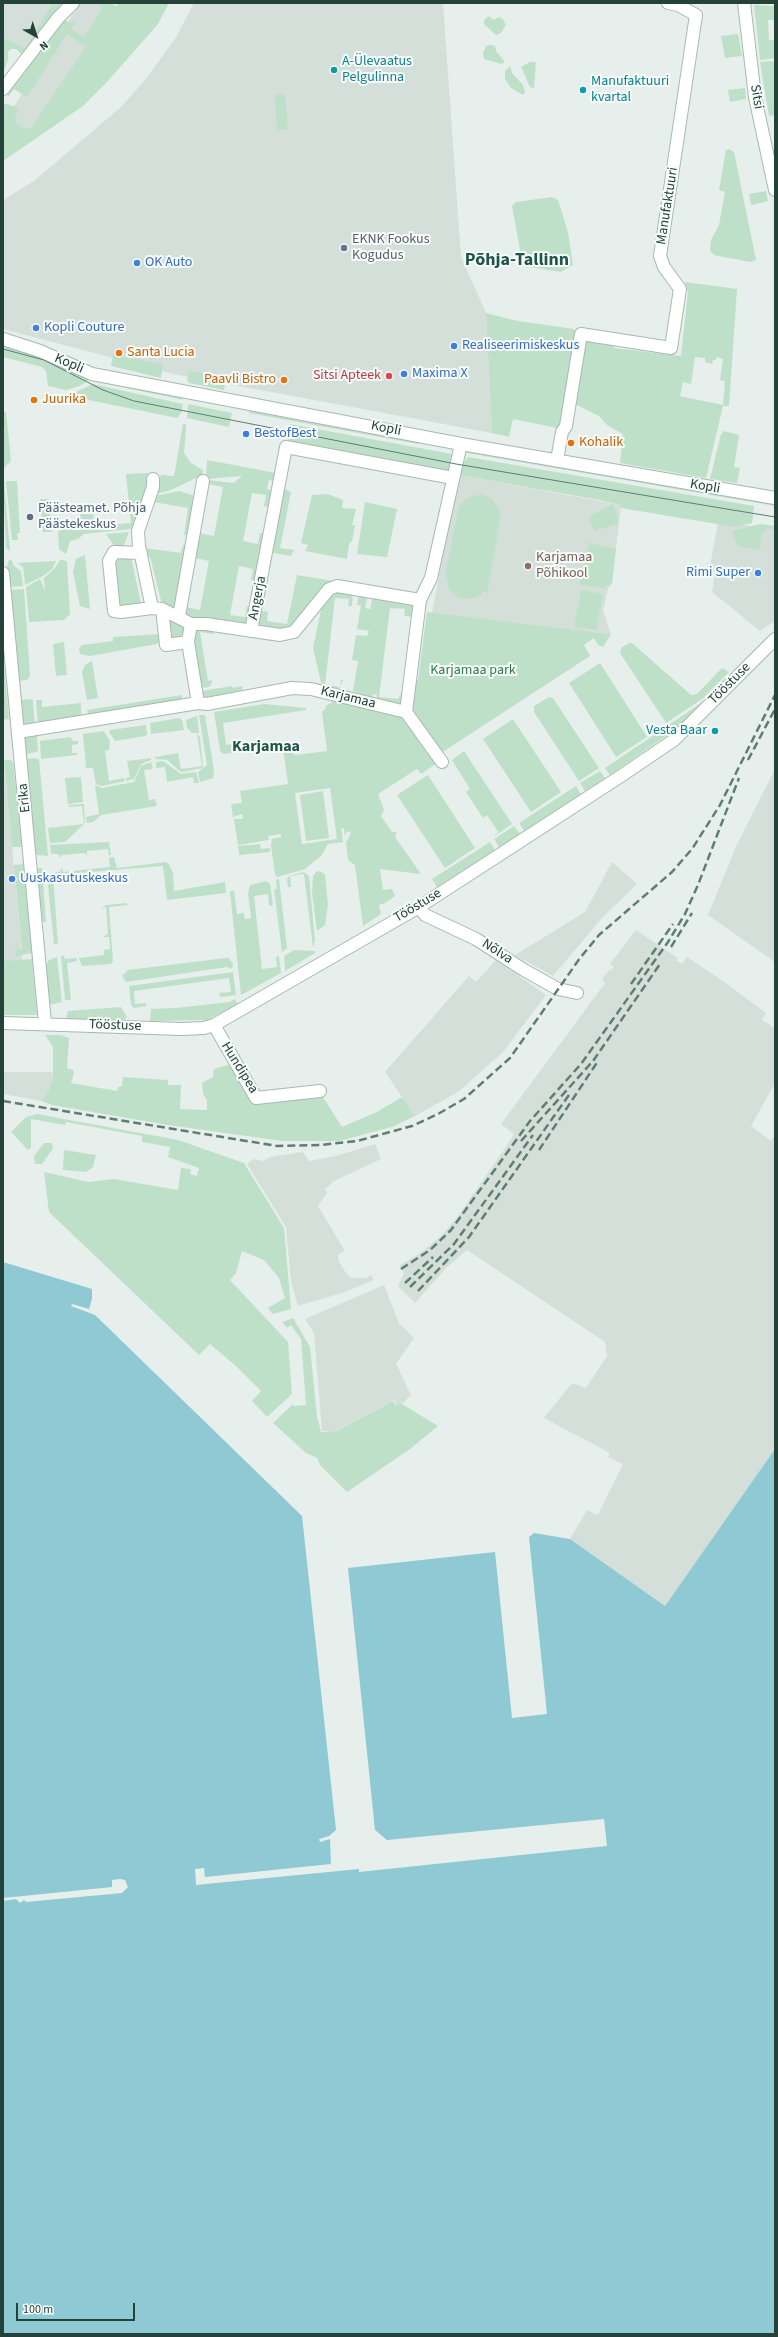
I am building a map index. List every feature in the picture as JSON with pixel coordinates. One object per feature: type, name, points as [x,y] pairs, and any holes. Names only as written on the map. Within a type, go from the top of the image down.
[{"type":"street","points":[[3,89],[58,18],[74,3]]},
{"type":"street","name":"Manufaktuuri","points":[[557,460],[562,432],[566,426],[581,334],[671,348],[680,289],[664,267],[660,256],[696,15],[678,4],[668,3]]},
{"type":"street","name":"Sitsi","points":[[744,3],[755,97],[775,190]]},
{"type":"street","name":"Kopli","points":[[3,339],[40,351],[92,374],[461,444],[775,498]]},
{"type":"street","points":[[442,762],[406,712],[420,600],[431,578],[461,444]]},
{"type":"street","name":"Angerja","points":[[420,600],[337,586],[329,589],[294,632],[280,635],[251,630],[286,447],[453,478]]},
{"type":"street","points":[[153,479],[153,487],[138,531],[141,553],[166,646],[188,642]]},
{"type":"street","points":[[179,616],[203,481]]},
{"type":"street","points":[[141,553],[114,552],[109,561],[114,611],[121,612],[157,608],[179,616],[191,624],[206,624],[251,630]]},
{"type":"street","name":"Erika","points":[[3,573],[45,1023]]},
{"type":"street","points":[[191,624],[188,642],[198,703]]},
{"type":"street","name":"Tööstuse","points":[[3,1023],[45,1023],[182,1029],[204,1028],[214,1025],[419,907],[526,839],[674,740],[775,639]]},
{"type":"street","name":"Karjamaa","points":[[18,732],[198,703],[207,704],[292,688],[306,688],[406,712]]},
{"type":"street","name":"Nõlva","points":[[419,907],[425,915],[476,939],[524,970],[558,989],[577,993]]},
{"type":"street","name":"Hundipea","points":[[214,1025],[256,1098],[320,1091]]},
{"type":"shaded area","points":[[3,3],[52,3],[25,48],[3,37]]},
{"type":"shaded area","points":[[80,3],[115,3],[31,135],[6,119]]},
{"type":"shaded area","points":[[194,3],[443,3],[461,257],[486,313],[492,433],[174,374],[3,329],[3,200],[34,181],[121,107],[145,80],[175,39]]},
{"type":"shaded area","name":"Karjamaa Põhikool","points":[[458,475],[621,505],[612,583],[608,588],[603,611],[611,634],[432,613]]},
{"type":"shaded area","points":[[718,522],[775,529],[775,621],[760,631],[712,592],[715,573],[709,572]]},
{"type":"shaded area","points":[[3,751],[23,963],[3,964]]},
{"type":"shaded area","points":[[775,769],[775,962],[708,915],[735,849]]},
{"type":"shaded area","points":[[612,862],[637,884],[602,918],[553,976],[515,955],[585,912]]},
{"type":"shaded area","points":[[636,930],[678,958],[676,960],[682,964],[687,957],[726,983],[766,1013],[762,1020],[775,1028],[775,1083],[751,1126],[771,1141],[775,1135],[775,1449],[665,1606],[570,1539],[587,1510],[598,1515],[623,1464],[608,1457],[610,1453],[544,1418],[572,1383],[586,1388],[607,1356],[605,1342],[467,1250],[447,1267],[415,1303],[398,1286],[404,1273],[399,1266],[422,1252],[443,1234],[458,1216],[508,1144],[514,1134],[501,1124],[605,983],[602,979],[609,970],[611,971],[614,967],[610,964]]},
{"type":"shaded area","points":[[496,960],[546,995],[503,1052],[458,1092],[415,1116],[385,1072],[469,976],[476,982]]},
{"type":"shaded area","points":[[3,1072],[52,1072],[53,1078],[49,1090],[42,1101],[3,1094]]},
{"type":"shaded area","points":[[375,1144],[381,1159],[334,1181],[325,1189],[327,1193],[318,1206],[345,1251],[338,1255],[339,1262],[344,1270],[351,1278],[366,1278],[371,1275],[374,1280],[342,1293],[298,1306],[291,1281],[286,1227],[247,1164],[254,1159],[263,1161],[270,1157],[303,1152],[309,1161],[336,1156]]},
{"type":"shaded area","points":[[384,1285],[399,1323],[414,1338],[396,1364],[411,1395],[402,1404],[397,1405],[394,1400],[335,1431],[322,1431],[314,1333],[305,1319]]},
{"type":"green space","points":[[52,3],[62,3],[22,55],[16,49],[11,49],[8,52],[8,60],[3,73],[3,37],[25,48]]},
{"type":"green space","points":[[98,3],[109,3],[115,6],[120,3],[169,3],[158,24],[107,82],[83,106],[3,161],[3,103],[19,108],[15,117],[16,123],[25,129],[31,128],[86,47],[67,34],[27,97],[14,89],[9,96],[7,96],[15,81],[63,19],[70,23],[76,21],[71,29],[84,37],[103,7]]},
{"type":"green space","points":[[754,5],[775,6],[775,20],[768,20],[769,40],[775,40],[775,58],[760,60]]},
{"type":"green space","points":[[489,16],[494,20],[498,17],[503,19],[506,25],[501,33],[496,35],[484,24],[484,20]]},
{"type":"green space","points":[[738,34],[742,56],[725,58],[721,36]]},
{"type":"green space","points":[[486,46],[495,46],[496,51],[505,62],[501,64],[484,59],[483,53]]},
{"type":"green space","points":[[775,61],[775,115],[769,116],[760,62]]},
{"type":"green space","points":[[530,62],[536,62],[534,89],[530,87],[521,67]]},
{"type":"green space","points":[[510,66],[512,73],[523,85],[525,92],[523,95],[511,88],[505,79],[505,71]]},
{"type":"green space","points":[[745,88],[746,99],[730,102],[728,90]]},
{"type":"green space","points":[[285,94],[288,129],[277,130],[275,95]]},
{"type":"green space","points":[[729,149],[734,152],[756,260],[750,262],[714,255],[710,250],[711,240],[719,225],[725,192],[719,190],[726,150]]},
{"type":"green space","points":[[766,191],[768,201],[751,205],[749,194]]},
{"type":"green space","points":[[552,197],[558,200],[568,232],[573,265],[561,272],[523,266],[512,206],[516,202]]},
{"type":"green space","points":[[685,282],[737,289],[729,406],[723,406],[706,478],[620,463],[623,434],[607,425],[599,416],[575,404],[586,342],[590,338],[614,343],[614,348],[681,356],[688,292]],"holes":[[[695,357],[705,358],[705,362],[712,364],[713,360],[716,360],[716,357],[723,359],[720,380],[725,381],[723,405],[680,396],[683,382],[691,384]]]},
{"type":"green space","points":[[486,313],[518,321],[574,329],[579,336],[562,421],[557,428],[513,419],[509,437],[492,433]]},
{"type":"green space","points":[[5,344],[103,381],[182,398],[183,400],[89,380],[80,386],[66,390],[48,386],[46,371],[42,367],[3,357]]},
{"type":"green space","points":[[113,355],[163,364],[161,378],[111,366]]},
{"type":"green space","points":[[189,371],[226,378],[224,390],[189,383],[187,380]]},
{"type":"green space","points":[[93,384],[183,404],[181,413],[177,418],[79,398],[72,394]]},
{"type":"green space","points":[[188,404],[232,413],[229,427],[187,418]]},
{"type":"green space","points":[[249,410],[419,442],[418,444],[249,413]]},
{"type":"green space","points":[[3,412],[6,412],[11,461],[3,469]]},
{"type":"green space","points":[[183,424],[186,424],[184,453],[191,463],[203,470],[202,479],[196,478],[171,490],[156,494],[161,475],[174,476]]},
{"type":"green space","points":[[290,424],[452,454],[449,472],[355,456],[287,441]]},
{"type":"green space","points":[[724,431],[739,435],[734,467],[740,468],[737,483],[710,479],[721,434]]},
{"type":"green space","points":[[466,450],[775,504],[775,506],[462,452]]},
{"type":"green space","points":[[468,457],[754,506],[752,523],[735,527],[621,508],[621,505],[599,500],[458,475],[460,467]]},
{"type":"green space","points":[[207,460],[276,473],[274,481],[269,480],[267,489],[274,491],[271,508],[264,506],[266,495],[252,493],[243,541],[258,544],[260,533],[267,534],[259,581],[251,580],[253,569],[239,566],[230,615],[245,617],[247,606],[254,607],[250,625],[195,619],[184,616],[186,607],[200,610],[209,561],[195,558],[199,533],[214,536],[223,487],[208,484],[207,480],[234,483],[242,476],[206,479]]},
{"type":"green space","points":[[148,473],[149,485],[131,529],[84,534],[78,539],[70,541],[66,554],[59,549],[58,531],[63,530],[63,526],[80,524],[80,514],[93,514],[95,526],[131,523],[126,474]]},
{"type":"green space","points":[[4,481],[10,551],[6,548]]},
{"type":"green space","points":[[6,481],[17,481],[20,533],[17,533],[18,540],[12,540]]},
{"type":"green space","points":[[285,489],[291,492],[280,548],[294,550],[291,556],[268,552],[280,492]]},
{"type":"green space","points":[[179,491],[199,497],[188,535],[184,535],[188,508],[153,502],[155,496]]},
{"type":"green space","points":[[328,494],[343,500],[342,508],[356,509],[352,525],[355,525],[352,541],[349,544],[347,559],[305,551],[308,545],[301,543],[312,495]]},
{"type":"green space","points":[[481,494],[492,499],[501,513],[487,596],[486,590],[475,598],[460,599],[450,591],[445,574],[459,506],[467,498]]},
{"type":"green space","points":[[40,499],[49,499],[52,532],[43,532]]},
{"type":"green space","points":[[365,502],[397,509],[387,557],[357,554]]},
{"type":"green space","points":[[613,504],[617,513],[617,524],[594,531],[589,517]]},
{"type":"green space","points":[[760,524],[775,526],[775,530],[766,528],[765,533],[761,533],[760,550],[738,546],[732,531]]},
{"type":"green space","points":[[129,532],[123,548],[115,547],[106,534]]},
{"type":"green space","points":[[589,543],[616,549],[612,583],[609,586],[605,585],[604,588],[579,585]]},
{"type":"green space","points":[[183,545],[190,546],[176,610],[164,607],[161,601],[151,560],[144,548],[181,553]]},
{"type":"green space","points":[[85,555],[90,609],[80,606],[73,572],[76,559]]},
{"type":"green space","points":[[119,556],[131,556],[141,604],[119,609],[114,562]]},
{"type":"green space","points":[[11,559],[14,566],[21,571],[23,586],[9,587],[7,565]]},
{"type":"green space","points":[[60,560],[67,562],[70,614],[64,620],[29,622],[26,587],[40,579],[45,591],[44,578],[55,568]]},
{"type":"green space","points":[[56,561],[52,569],[43,576],[25,585],[23,567],[17,563]]},
{"type":"green space","points":[[297,575],[346,583],[347,580],[350,582],[349,584],[336,584],[292,630],[257,626],[257,610],[268,612],[267,621],[287,624]]},
{"type":"green space","points":[[24,589],[30,676],[27,680],[18,681],[10,590]]},
{"type":"green space","points":[[331,590],[353,592],[352,606],[348,606],[349,599],[335,598],[325,685],[340,687],[338,691],[322,687],[313,648],[324,596]]},
{"type":"green space","points":[[581,590],[603,594],[596,630],[574,627]]},
{"type":"green space","points":[[359,593],[368,595],[365,608],[370,609],[373,595],[414,602],[414,617],[404,616],[405,609],[390,608],[379,697],[398,699],[403,690],[401,707],[376,703],[377,695],[373,694],[372,698],[353,691],[358,661],[352,660],[356,635],[367,636],[369,631],[357,629],[361,605],[357,605]]},
{"type":"green space","name":"Karjamaa park","points":[[427,612],[611,634],[603,647],[598,645],[594,638],[584,645],[590,656],[441,753],[437,763],[421,774],[417,769],[378,794],[384,810],[381,816],[392,832],[397,832],[395,837],[421,874],[380,869],[383,890],[392,889],[395,896],[387,902],[379,905],[381,914],[363,926],[355,865],[348,860],[346,843],[351,833],[347,831],[345,836],[344,829],[341,828],[343,842],[328,844],[322,855],[305,869],[278,877],[275,875],[271,845],[272,839],[281,837],[281,834],[268,836],[269,840],[238,845],[234,819],[243,819],[242,814],[233,817],[231,804],[242,803],[240,791],[288,784],[283,748],[296,755],[327,751],[322,712],[326,708],[325,706],[333,702],[324,698],[399,713],[413,680],[418,680]],"holes":[[[330,788],[337,839],[302,844],[295,793]]]},
{"type":"green space","points":[[171,617],[186,628],[185,637],[167,639],[168,620]]},
{"type":"green space","points":[[199,628],[214,630],[214,634],[200,632],[208,681],[212,680],[209,687],[202,688],[194,639],[196,631]]},
{"type":"green space","points":[[161,634],[161,641],[157,644],[90,656],[80,654],[79,648],[82,645],[113,641],[113,637]]},
{"type":"green space","points":[[64,642],[67,675],[56,676],[53,644]]},
{"type":"green space","points":[[629,643],[632,643],[691,695],[697,694],[722,668],[729,672],[702,699],[666,723],[620,653],[621,648]]},
{"type":"green space","points":[[3,655],[9,719],[3,720]]},
{"type":"green space","points":[[92,661],[98,698],[87,700],[82,672],[85,665]]},
{"type":"green space","points":[[600,663],[647,737],[616,757],[569,683]]},
{"type":"green space","points":[[232,686],[233,688],[243,686],[241,692],[210,701],[203,698],[202,691]]},
{"type":"green space","points":[[182,695],[182,700],[90,717],[87,710]]},
{"type":"green space","points":[[549,697],[553,698],[599,768],[579,781],[534,712],[534,706]]},
{"type":"green space","points":[[21,700],[33,700],[35,726],[23,724]]},
{"type":"green space","points":[[36,700],[42,700],[42,707],[81,703],[81,715],[79,719],[38,727]]},
{"type":"green space","points":[[704,701],[679,727],[671,732],[667,726]]},
{"type":"green space","points":[[264,704],[306,708],[306,710],[223,723],[226,745],[237,743],[239,752],[223,754],[220,750],[214,712]]},
{"type":"green space","points":[[199,715],[205,715],[214,770],[213,778],[200,782],[198,772],[207,765]]},
{"type":"green space","points":[[197,716],[199,733],[192,733],[187,728],[186,720]]},
{"type":"green space","points":[[179,718],[182,720],[184,730],[151,734],[150,723]]},
{"type":"green space","points":[[513,719],[561,792],[531,812],[483,739]]},
{"type":"green space","points":[[146,725],[147,735],[145,736],[115,741],[109,732],[110,730]]},
{"type":"green space","points":[[663,729],[667,735],[610,775],[605,768]]},
{"type":"green space","points":[[104,731],[110,741],[109,750],[105,751],[109,781],[124,778],[125,781],[102,786],[96,784],[93,768],[86,768],[83,734]]},
{"type":"green space","points":[[197,734],[200,737],[203,768],[181,772],[167,760],[155,759],[155,757],[178,753],[181,769],[202,766]]},
{"type":"green space","points":[[37,735],[38,751],[25,755],[25,738]]},
{"type":"green space","points":[[71,737],[72,741],[78,741],[78,744],[72,745],[72,753],[77,753],[77,755],[41,759],[40,741]]},
{"type":"green space","points":[[464,751],[512,824],[493,837],[498,832],[487,815],[483,818],[466,792],[470,789],[452,760]]},
{"type":"green space","points":[[151,758],[151,760],[141,764],[134,779],[126,781],[126,778],[130,777],[127,761]]},
{"type":"green space","points":[[26,759],[39,759],[48,856],[37,855],[35,853]]},
{"type":"green space","points":[[4,760],[11,760],[13,762],[22,847],[12,847]]},
{"type":"green space","points":[[163,761],[181,774],[196,772],[199,783],[194,783],[193,777],[167,782],[165,767],[156,768],[156,762]]},
{"type":"green space","points":[[151,762],[153,769],[144,770],[149,800],[155,799],[157,806],[101,815],[93,822],[87,823],[86,817],[99,814],[95,785],[102,788],[134,782],[141,766]]},
{"type":"green space","points":[[600,771],[605,778],[585,791],[580,783]]},
{"type":"green space","points":[[428,775],[475,848],[445,868],[397,795]]},
{"type":"green space","points":[[81,777],[83,802],[68,804],[65,778]]},
{"type":"green space","points":[[576,786],[581,794],[524,831],[519,823]]},
{"type":"green space","points":[[323,791],[329,838],[306,841],[300,795]]},
{"type":"green space","points":[[84,804],[84,824],[82,806],[69,807],[69,805]]},
{"type":"green space","points":[[84,824],[65,842],[50,843],[48,828]]},
{"type":"green space","points":[[514,826],[520,834],[499,847],[494,839]]},
{"type":"green space","points":[[109,842],[111,854],[109,856],[108,849],[87,851],[87,856],[85,853],[62,855],[60,858],[59,854],[51,854],[50,845]]},
{"type":"green space","points":[[490,842],[495,850],[437,887],[432,879]]},
{"type":"green space","points":[[260,844],[261,849],[270,848],[270,852],[239,855],[238,846]]},
{"type":"green space","points":[[114,857],[117,868],[166,862],[169,864],[173,873],[174,891],[225,882],[226,893],[167,900],[163,866],[53,875],[58,944],[54,944],[47,876],[61,871],[61,867],[63,872],[110,867],[109,858]]},
{"type":"green space","points":[[23,864],[32,953],[16,956],[15,950],[22,949],[14,865]]},
{"type":"green space","points":[[38,868],[42,868],[46,922],[43,922],[41,916]]},
{"type":"green space","points":[[320,871],[325,875],[328,904],[325,925],[317,931],[312,893],[313,876],[316,872]]},
{"type":"green space","points":[[304,872],[309,876],[315,941],[313,947],[304,874],[290,876],[291,887],[288,887],[287,879],[289,876]]},
{"type":"green space","points":[[279,879],[287,948],[282,952],[274,890],[277,889],[276,880]]},
{"type":"green space","points":[[266,881],[270,884],[273,905],[269,906],[268,894],[254,896],[262,969],[277,967],[276,957],[279,956],[281,973],[241,995],[230,892],[234,890],[237,914],[244,913],[245,919],[251,918],[248,893],[250,885]]},
{"type":"green space","points":[[126,903],[128,905],[109,907],[113,961],[111,964],[82,966],[79,958],[104,955],[104,950],[110,949],[109,937],[102,937],[108,934],[106,907],[101,908],[106,905]]},
{"type":"green space","points":[[294,950],[315,951],[315,953],[285,971],[284,956]]},
{"type":"green space","points":[[61,956],[64,956],[65,959],[77,958],[77,961],[67,963],[71,1000],[65,1000]]},
{"type":"green space","points":[[57,957],[62,1002],[49,1005],[46,965],[49,960]]},
{"type":"green space","points":[[229,958],[233,964],[232,969],[227,967],[126,982],[122,976],[128,970]]},
{"type":"green space","points":[[32,959],[37,1015],[3,1015],[3,961]]},
{"type":"green space","points":[[233,972],[236,995],[220,997],[219,993],[231,992],[229,978],[134,991],[135,1004],[146,1003],[146,1006],[134,1008],[131,1005],[129,986]]},
{"type":"green space","points":[[235,999],[238,1004],[207,1020],[150,1021],[151,1009],[176,1008],[229,1002]]},
{"type":"green space","points":[[121,1007],[127,1017],[124,1020],[66,1019],[68,1011]]},
{"type":"green space","points":[[45,1035],[61,1035],[69,1038],[67,1068],[73,1070],[74,1074],[71,1083],[117,1091],[118,1087],[122,1086],[123,1077],[168,1080],[168,1085],[181,1085],[180,1109],[207,1110],[207,1100],[203,1094],[202,1083],[213,1077],[214,1069],[231,1064],[253,1099],[321,1094],[342,1127],[377,1112],[402,1097],[415,1116],[392,1127],[339,1141],[282,1141],[168,1125],[52,1105],[42,1101],[49,1090],[53,1078],[53,1047]]},
{"type":"green space","points":[[37,1114],[178,1140],[244,1163],[284,1228],[291,1309],[273,1314],[268,1308],[285,1298],[279,1278],[264,1260],[242,1251],[236,1273],[230,1280],[288,1342],[292,1394],[267,1417],[252,1401],[261,1391],[237,1367],[210,1344],[199,1355],[49,1212],[44,1172],[88,1182],[114,1179],[178,1190],[181,1168],[191,1169],[190,1174],[197,1176],[199,1168],[168,1157],[170,1147],[142,1142],[142,1136],[66,1122],[65,1125],[31,1119],[31,1148],[28,1150],[11,1132],[26,1117]]},
{"type":"green space","points":[[44,1143],[52,1143],[53,1148],[42,1164],[35,1164],[34,1156]]},
{"type":"green space","points":[[64,1150],[96,1155],[93,1167],[86,1172],[63,1170]]},
{"type":"green space","points":[[293,1318],[310,1347],[317,1416],[321,1432],[336,1431],[393,1401],[396,1405],[402,1404],[438,1426],[410,1449],[347,1492],[320,1465],[317,1458],[306,1453],[273,1423],[293,1404],[294,1406],[306,1405],[301,1339],[291,1325],[287,1328],[282,1322]]},
{"type":"water","points":[[3,1262],[92,1289],[92,1299],[89,1309],[72,1304],[71,1306],[95,1315],[302,1516],[336,1830],[329,1836],[319,1839],[320,1842],[330,1839],[331,1864],[205,1877],[204,1868],[195,1869],[196,1885],[359,1869],[359,1872],[607,1846],[604,1819],[387,1840],[375,1830],[348,1568],[495,1552],[512,1718],[547,1714],[529,1537],[534,1533],[570,1539],[665,1606],[775,1449],[775,2334],[3,2334],[3,1901],[16,1899],[20,1903],[24,1900],[26,1902],[122,1893],[128,1887],[125,1880],[120,1879],[112,1880],[112,1887],[3,1898]]},
{"type":"tram line","points":[[3,349],[44,360],[103,390],[134,401],[456,464],[775,517]]},
{"type":"railway","points":[[3,1101],[277,1146],[320,1145],[357,1141],[412,1126],[438,1114],[464,1099],[510,1058],[580,958],[599,935],[672,872],[692,849],[720,805],[775,695]]},
{"type":"railway","points":[[748,760],[775,709]]},
{"type":"railway","points":[[401,1269],[430,1250],[451,1230],[530,1121],[581,1064],[668,942],[685,914],[698,885],[739,778]]},
{"type":"railway","points":[[671,947],[692,913]]},
{"type":"railway","points":[[631,984],[673,924]]},
{"type":"railway","points":[[521,1141],[593,1061],[660,964]]},
{"type":"railway","points":[[539,1150],[598,1061]]},
{"type":"railway","points":[[418,1291],[469,1237],[571,1092]]},
{"type":"railway","points":[[410,1287],[454,1244],[533,1135]]},
{"type":"railway","points":[[405,1283],[433,1257]]},
{"type":"place","name":"A-Ülevaatus Pelgulinna","points":[[334,70]]},
{"type":"place","name":"Manufaktuuri kvartal","points":[[583,90]]},
{"type":"place","name":"EKNK Fookus Kogudus","points":[[344,248]]},
{"type":"place","name":"OK Auto","points":[[137,263]]},
{"type":"place","name":"Kopli Couture","points":[[36,328]]},
{"type":"place","name":"Realiseerimiskeskus","points":[[454,346]]},
{"type":"place","name":"Santa Lucia","points":[[119,353]]},
{"type":"place","name":"Maxima X","points":[[404,374]]},
{"type":"place","name":"Sitsi Apteek","points":[[389,376]]},
{"type":"place","name":"Paavli Bistro","points":[[284,380]]},
{"type":"place","name":"Juurika","points":[[34,400]]},
{"type":"place","name":"BestofBest","points":[[246,434]]},
{"type":"place","name":"Kohalik","points":[[571,443]]},
{"type":"place","name":"Päästeamet. Põhja Päästekeskus","points":[[30,517]]},
{"type":"place","name":"Karjamaa Põhikool","points":[[528,566]]},
{"type":"place","name":"Rimi Super","points":[[758,573]]},
{"type":"place","name":"Vesta Baar","points":[[715,731]]},
{"type":"place","name":"Uuskasutuskeskus","points":[[12,879]]},
{"type":"district","name":"Põhja-Tallinn","points":[[517,261]]},
{"type":"district","name":"Karjamaa","points":[[266,747]]}]
